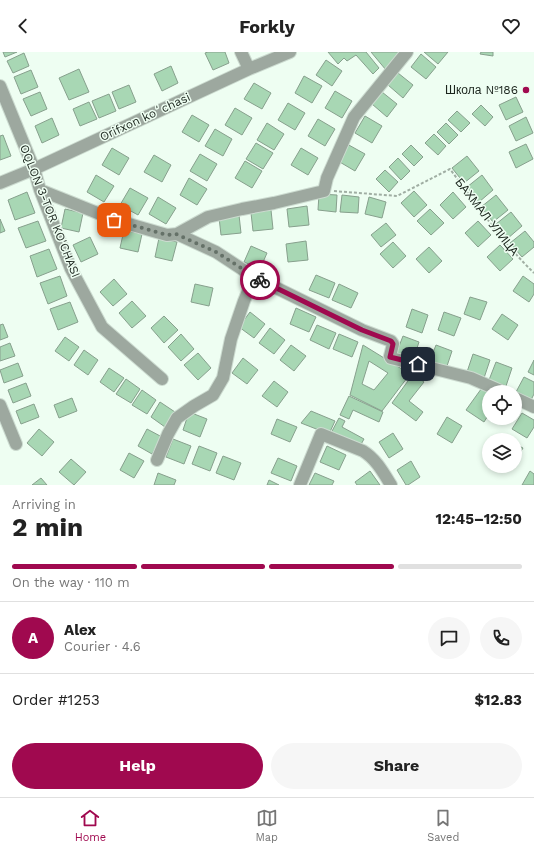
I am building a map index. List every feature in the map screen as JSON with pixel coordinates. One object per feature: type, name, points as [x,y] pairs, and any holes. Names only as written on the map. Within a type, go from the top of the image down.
[{"type":"street","points":[[241,52],[248,69]]},
{"type":"street","name":"Orifxon koʻchasi","points":[[0,183],[34,169],[248,69],[290,52]]},
{"type":"street","points":[[40,190],[114,220],[167,235],[177,234],[208,217],[274,203],[324,190],[327,178],[354,117],[407,52]]},
{"type":"street","name":"OQLON 3-TOR KO'CHASI","points":[[0,86],[34,169],[40,190],[71,270],[102,327],[162,379]]},
{"type":"street","points":[[177,234],[216,252],[254,277],[362,330],[391,341],[393,344],[390,356],[391,358],[471,378],[487,385]]},
{"type":"street","points":[[157,460],[168,434],[177,418],[213,395],[223,378],[232,339],[244,301],[254,277]]},
{"type":"street","points":[[522,401],[534,407]]},
{"type":"street","points":[[0,405],[16,444]]},
{"type":"street","points":[[300,485],[321,434],[364,451],[380,467],[391,485]]},
{"type":"path","name":"БАХМАЛ УЛИЦА","points":[[324,190],[397,196],[450,169],[492,226],[521,261],[534,273]]},
{"type":"building","points":[[3,52],[17,52],[5,57]]},
{"type":"building","points":[[225,52],[229,63],[213,70],[205,53]]},
{"type":"building","points":[[328,52],[366,52],[379,68],[373,74],[356,55],[347,61],[344,58],[338,64]]},
{"type":"building","points":[[371,52],[401,52],[386,70]]},
{"type":"building","points":[[424,52],[448,52],[438,64]]},
{"type":"building","points":[[481,52],[493,52],[493,56],[480,54]]},
{"type":"building","points":[[24,53],[29,66],[13,73],[7,61]]},
{"type":"building","points":[[421,54],[436,67],[426,79],[411,67]]},
{"type":"building","points":[[326,60],[342,71],[332,86],[316,75]]},
{"type":"building","points":[[171,66],[178,83],[162,91],[154,74]]},
{"type":"building","points":[[79,69],[89,92],[69,100],[59,78]]},
{"type":"building","points":[[31,70],[38,87],[21,94],[14,77]]},
{"type":"building","points":[[398,73],[413,85],[403,98],[388,85]]},
{"type":"building","points":[[304,76],[322,86],[312,103],[295,93]]},
{"type":"building","points":[[254,83],[271,93],[262,109],[244,99]]},
{"type":"building","points":[[129,85],[136,102],[119,109],[112,92]]},
{"type":"building","points":[[335,91],[352,101],[342,118],[325,108]]},
{"type":"building","points":[[40,92],[47,109],[31,116],[23,99]]},
{"type":"building","points":[[382,92],[397,104],[387,117],[372,104]]},
{"type":"building","points":[[109,94],[116,111],[99,118],[92,101]]},
{"type":"building","points":[[516,97],[523,112],[506,120],[499,105]]},
{"type":"building","points":[[89,102],[97,119],[80,126],[73,109]]},
{"type":"building","points":[[288,103],[305,113],[295,130],[278,120]]},
{"type":"building","points":[[481,105],[493,117],[485,126],[472,114]]},
{"type":"building","points":[[235,108],[252,118],[242,135],[225,125]]},
{"type":"building","points":[[457,111],[470,123],[461,132],[448,120]]},
{"type":"building","points":[[192,115],[209,125],[199,142],[182,132]]},
{"type":"building","points":[[365,116],[382,126],[372,143],[355,133]]},
{"type":"building","points":[[526,117],[533,133],[516,141],[509,126]]},
{"type":"building","points":[[52,118],[59,135],[42,143],[35,126]]},
{"type":"building","points":[[318,119],[335,129],[325,146],[308,136]]},
{"type":"building","points":[[267,123],[284,134],[274,150],[257,140]]},
{"type":"building","points":[[446,123],[458,135],[449,144],[437,132]]},
{"type":"building","points":[[215,129],[232,139],[223,156],[205,146]]},
{"type":"building","points":[[434,134],[446,146],[438,155],[425,143]]},
{"type":"building","points":[[3,135],[11,156],[0,160],[0,136]]},
{"type":"building","points":[[256,143],[273,153],[263,169],[246,159]]},
{"type":"building","points":[[347,144],[365,154],[355,171],[338,161]]},
{"type":"building","points":[[526,144],[533,159],[516,168],[509,152]]},
{"type":"building","points":[[411,145],[423,157],[414,166],[402,154]]},
{"type":"building","points":[[112,148],[129,158],[119,175],[102,165]]},
{"type":"building","points":[[301,148],[318,158],[308,175],[291,165]]},
{"type":"building","points":[[200,154],[217,164],[207,181],[190,171]]},
{"type":"building","points":[[154,155],[171,165],[162,182],[144,172]]},
{"type":"building","points":[[467,156],[479,171],[464,183],[452,168]]},
{"type":"building","points":[[398,158],[410,171],[401,180],[389,167]]},
{"type":"building","points":[[245,161],[262,171],[252,188],[235,178]]},
{"type":"building","points":[[385,170],[398,182],[389,192],[376,179]]},
{"type":"building","points":[[96,175],[114,186],[104,202],[87,192]]},
{"type":"building","points":[[482,175],[493,190],[479,202],[467,187]]},
{"type":"building","points":[[189,178],[207,189],[197,205],[180,195]]},
{"type":"building","points":[[130,188],[148,198],[138,215],[120,205]]},
{"type":"building","points":[[414,191],[427,205],[414,217],[401,203]]},
{"type":"building","points":[[27,192],[35,213],[15,220],[8,200]]},
{"type":"building","points":[[453,192],[466,207],[453,219],[440,205]]},
{"type":"building","points":[[319,194],[337,195],[336,212],[318,210]]},
{"type":"building","points":[[342,195],[359,197],[358,213],[340,212]]},
{"type":"building","points":[[496,195],[508,210],[493,222],[481,207]]},
{"type":"building","points":[[158,197],[176,208],[166,224],[149,214]]},
{"type":"building","points":[[369,197],[386,202],[382,218],[365,214]]},
{"type":"building","points":[[307,206],[309,225],[289,227],[287,209]]},
{"type":"building","points":[[65,209],[83,213],[79,232],[61,228]]},
{"type":"building","points":[[430,209],[444,223],[431,235],[417,221]]},
{"type":"building","points":[[271,210],[273,229],[253,231],[251,213]]},
{"type":"building","points":[[511,212],[522,226],[507,239],[496,224]]},
{"type":"building","points":[[239,215],[241,233],[221,235],[219,217]]},
{"type":"building","points":[[0,219],[5,231],[0,233]]},
{"type":"building","points":[[38,221],[46,241],[26,248],[18,228]]},
{"type":"building","points":[[478,221],[491,235],[478,247],[465,233]]},
{"type":"building","points":[[386,223],[396,235],[381,247],[371,235]]},
{"type":"building","points":[[124,230],[142,234],[138,252],[120,248]]},
{"type":"building","points":[[525,231],[534,242],[534,247],[522,257],[510,243]]},
{"type":"building","points":[[90,237],[98,254],[81,262],[73,245]]},
{"type":"building","points":[[159,238],[177,242],[172,261],[155,257]]},
{"type":"building","points":[[306,241],[308,260],[288,262],[286,244]]},
{"type":"building","points":[[393,242],[406,256],[393,268],[380,254]]},
{"type":"building","points":[[500,245],[513,259],[500,271],[487,257]]},
{"type":"building","points":[[251,246],[267,253],[260,269],[244,262]]},
{"type":"building","points":[[429,247],[442,261],[429,273],[416,259]]},
{"type":"building","points":[[49,249],[57,269],[37,277],[30,256]]},
{"type":"building","points":[[316,275],[335,283],[329,298],[309,290]]},
{"type":"building","points":[[60,276],[67,296],[48,304],[40,283]]},
{"type":"building","points":[[523,276],[534,284],[534,294],[529,302],[513,291]]},
{"type":"building","points":[[114,279],[127,294],[113,306],[100,292]]},
{"type":"building","points":[[195,284],[213,288],[209,306],[191,302]]},
{"type":"building","points":[[339,284],[358,293],[351,308],[332,300]]},
{"type":"building","points":[[470,297],[487,302],[480,320],[464,314]]},
{"type":"building","points":[[132,301],[146,316],[132,328],[119,313]]},
{"type":"building","points":[[70,302],[78,322],[58,330],[50,309]]},
{"type":"building","points":[[296,308],[316,317],[309,332],[290,324]]},
{"type":"building","points":[[412,309],[428,315],[422,333],[406,327]]},
{"type":"building","points":[[250,312],[265,324],[254,338],[239,327]]},
{"type":"building","points":[[444,312],[461,318],[454,336],[438,330]]},
{"type":"building","points":[[502,314],[518,325],[508,340],[492,329]]},
{"type":"building","points":[[164,316],[178,330],[164,343],[151,328]]},
{"type":"building","points":[[3,324],[8,337],[0,340],[0,325]]},
{"type":"building","points":[[317,325],[336,333],[329,349],[310,340]]},
{"type":"building","points":[[270,328],[285,340],[274,354],[259,343]]},
{"type":"building","points":[[181,334],[194,349],[181,361],[168,347]]},
{"type":"building","points":[[339,334],[358,342],[352,357],[333,349]]},
{"type":"building","points":[[403,336],[419,342],[413,360],[396,354]]},
{"type":"building","points":[[65,337],[79,347],[69,361],[55,351]]},
{"type":"building","points":[[10,343],[15,356],[0,361],[0,347]]},
{"type":"building","points":[[291,345],[306,356],[294,371],[280,360]]},
{"type":"building","points":[[363,345],[410,374],[382,411],[350,395]],"holes":[[[369,361],[388,373],[374,390],[362,384]]]},
{"type":"building","points":[[436,345],[452,351],[446,369],[429,363]]},
{"type":"building","points":[[84,350],[98,360],[88,375],[74,365]]},
{"type":"building","points":[[198,353],[211,368],[198,380],[184,365]]},
{"type":"building","points":[[473,354],[490,360],[484,378],[467,372]]},
{"type":"building","points":[[243,358],[258,370],[247,384],[232,373]]},
{"type":"building","points":[[534,360],[534,375],[528,372]]},
{"type":"building","points":[[496,362],[512,368],[506,385],[489,380]]},
{"type":"building","points":[[18,363],[23,376],[4,383],[0,370]]},
{"type":"building","points":[[109,368],[124,378],[114,392],[100,382]]},
{"type":"building","points":[[413,374],[424,382],[409,401],[423,412],[416,421],[392,403]]},
{"type":"building","points":[[524,377],[534,382],[534,394],[531,400],[522,395],[522,385],[520,385]]},
{"type":"building","points":[[126,379],[140,389],[131,403],[116,394]]},
{"type":"building","points":[[274,381],[288,392],[277,407],[262,396]]},
{"type":"building","points":[[26,383],[31,396],[13,403],[8,390]]},
{"type":"building","points":[[482,388],[482,421],[466,410]]},
{"type":"building","points":[[142,390],[156,400],[147,414],[132,405]]},
{"type":"building","points":[[349,396],[383,412],[379,422],[353,410],[349,419],[340,415]]},
{"type":"building","points":[[72,398],[77,411],[59,418],[54,405]]},
{"type":"building","points":[[160,402],[175,412],[165,427],[151,417]]},
{"type":"building","points":[[34,404],[39,417],[21,424],[16,411]]},
{"type":"building","points":[[311,411],[335,421],[329,434],[301,423]]},
{"type":"building","points":[[189,412],[207,419],[200,437],[183,430]]},
{"type":"building","points":[[522,413],[534,420],[534,427],[527,438],[522,435],[522,433],[519,433],[512,429],[514,425],[522,425]]},
{"type":"building","points":[[447,417],[462,426],[452,443],[437,434]]},
{"type":"building","points":[[339,418],[345,421],[342,427],[364,439],[359,448],[331,433]]},
{"type":"building","points":[[277,419],[297,427],[290,442],[271,434]]},
{"type":"building","points":[[39,429],[54,442],[42,456],[27,443]]},
{"type":"building","points":[[147,429],[162,437],[152,454],[138,446]]},
{"type":"building","points":[[393,433],[403,449],[389,458],[379,442]]},
{"type":"building","points":[[173,439],[191,446],[184,464],[166,457]]},
{"type":"building","points":[[199,446],[217,453],[210,471],[192,464]]},
{"type":"building","points":[[327,446],[346,455],[339,470],[320,462]]},
{"type":"building","points":[[129,453],[144,461],[134,478],[120,470]]},
{"type":"building","points":[[223,456],[241,463],[234,480],[216,473]]},
{"type":"building","points":[[278,458],[297,466],[291,481],[271,473]]},
{"type":"building","points":[[71,459],[86,472],[74,485],[59,472]]},
{"type":"building","points":[[411,461],[420,477],[406,485],[397,470]]},
{"type":"building","points":[[370,471],[380,485],[357,485],[355,482]]},
{"type":"building","points":[[530,471],[534,474],[534,485],[522,485]]},
{"type":"building","points":[[158,473],[176,480],[174,485],[154,485]]},
{"type":"building","points":[[315,473],[334,481],[332,485],[309,485]]},
{"type":"building","points":[[41,478],[47,485],[32,485]]},
{"type":"building","points":[[269,480],[279,485],[267,485]]},
{"type":"way so far","points":[[114,220],[167,235],[176,234],[216,252],[260,280]]},
{"type":"place","name":"Школа №186","points":[[526,90]]},
{"type":"route","points":[[260,280],[362,330],[391,341],[393,344],[390,356],[391,358],[418,364]]}]
